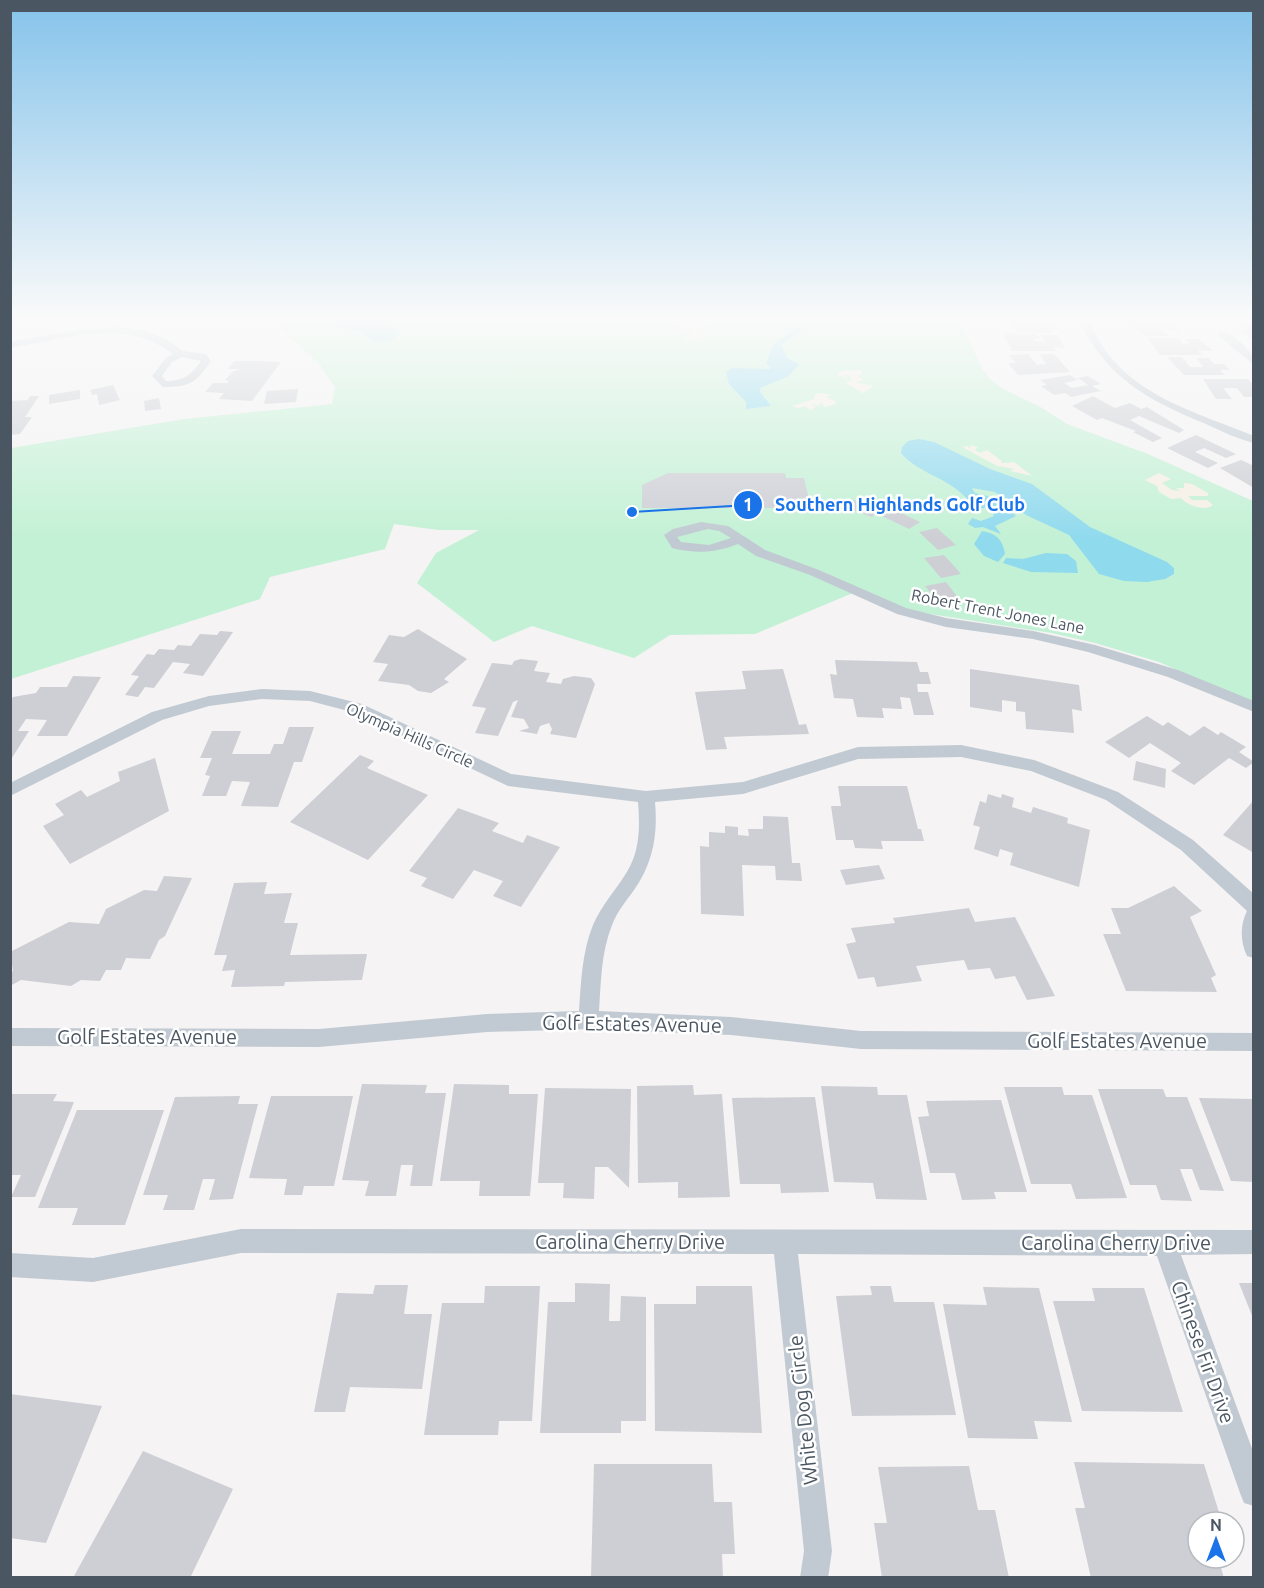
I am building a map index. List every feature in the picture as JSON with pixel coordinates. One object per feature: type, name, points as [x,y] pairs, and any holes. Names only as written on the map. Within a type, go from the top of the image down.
[{"type":"street","points":[[1147,392],[1254,440]]},
{"type":"street","name":"Robert Trent Jones Lane","points":[[741,539],[762,553],[838,581],[869,599],[916,616],[1095,648],[1170,672],[1254,707]]},
{"type":"street","name":"Olympia Hills Circle","points":[[10,790],[157,716],[209,701],[262,694],[310,696],[357,708],[508,780],[646,797],[743,788],[858,753],[961,751],[1034,766],[1112,796],[1187,845],[1254,906]]},
{"type":"street","points":[[588,1020],[594,958],[603,924],[613,903],[640,867],[647,852],[649,834],[646,797]]},
{"type":"street","points":[[1254,915],[1250,928],[1254,950]]},
{"type":"street","name":"Golf Estates Avenue","points":[[10,1037],[319,1038],[463,1024],[588,1020],[731,1026],[861,1040],[1254,1042]]},
{"type":"street","name":"Carolina Cherry Drive","points":[[10,1265],[93,1270],[242,1240],[1165,1244],[1254,1242]]},
{"type":"street","name":"White Dog Circle","points":[[784,1243],[818,1551],[814,1578]]},
{"type":"street","name":"Chinese Fir Drive","points":[[1165,1244],[1254,1493]]},
{"type":"green space","points":[[334,392],[1009,392],[1039,406],[1067,424],[1148,454],[1253,501],[1253,703],[1159,662],[1095,643],[1052,633],[911,611],[860,590],[755,634],[670,635],[634,658],[532,626],[494,642],[417,583],[436,553],[479,530],[438,530],[394,524],[385,549],[270,577],[260,599],[11,679],[11,448],[184,419],[332,404]]},
{"type":"sand","points":[[815,394],[832,395],[826,397],[834,400],[836,404],[825,407],[821,403],[818,406],[811,403],[816,407],[811,410],[805,406],[798,408],[792,406],[814,399]]},
{"type":"sand","points":[[970,445],[978,447],[975,450],[980,453],[987,450],[1002,461],[1001,463],[1014,462],[1032,476],[1010,471],[1015,469],[997,466],[962,447],[967,446],[971,449]]},
{"type":"sand","points":[[1159,473],[1171,479],[1162,483],[1172,490],[1180,491],[1176,488],[1184,488],[1184,483],[1192,484],[1208,493],[1208,496],[1188,496],[1192,500],[1207,500],[1213,505],[1205,508],[1196,507],[1181,498],[1171,499],[1159,492],[1157,486],[1145,480]]},
{"type":"water","points":[[737,392],[760,392],[771,406],[746,409],[746,402]]},
{"type":"water","points":[[919,439],[934,442],[990,469],[1032,484],[1090,527],[1167,562],[1174,568],[1174,574],[1165,579],[1147,582],[1124,581],[1099,574],[1069,535],[1026,515],[995,492],[972,488],[975,493],[988,496],[997,503],[996,506],[965,511],[961,507],[969,501],[961,493],[917,466],[901,453],[902,447],[908,441]]},
{"type":"water","points":[[1006,508],[1016,516],[995,526],[1001,534],[968,524],[972,518],[981,521],[994,516],[992,511]]},
{"type":"water","points":[[982,531],[995,535],[1003,545],[1005,554],[998,562],[984,556],[974,544]]},
{"type":"water","points":[[1046,553],[1067,554],[1076,561],[1078,573],[1031,572],[1003,563],[1006,558],[1023,559]]},
{"type":"building","points":[[80,392],[80,399],[49,404],[49,395]]},
{"type":"building","points":[[91,392],[116,392],[120,400],[99,405],[97,394],[92,395]]},
{"type":"building","points":[[207,392],[259,392],[252,401],[219,399],[224,393]]},
{"type":"building","points":[[267,392],[298,392],[296,402],[264,404]]},
{"type":"building","points":[[1050,392],[1095,392],[1071,397],[1065,393],[1054,395]]},
{"type":"building","points":[[1212,392],[1226,392],[1232,399],[1216,399]]},
{"type":"building","points":[[1240,392],[1254,392],[1254,397],[1244,397]]},
{"type":"building","points":[[30,396],[39,396],[25,417],[32,417],[20,434],[10,435],[10,401],[28,400]]},
{"type":"building","points":[[1093,396],[1115,408],[1130,403],[1141,409],[1147,407],[1184,430],[1179,433],[1139,416],[1130,420],[1162,438],[1153,442],[1133,432],[1136,431],[1102,418],[1097,420],[1072,406]]},
{"type":"building","points":[[159,398],[161,409],[145,411],[144,401]]},
{"type":"building","points":[[1196,435],[1236,454],[1226,458],[1204,448],[1195,452],[1218,463],[1208,468],[1167,448]]},
{"type":"building","points":[[1241,460],[1254,466],[1254,488],[1220,468]]},
{"type":"building","points":[[668,473],[785,473],[786,478],[804,478],[810,504],[794,504],[794,508],[642,508],[642,485]]},
{"type":"building","points":[[851,499],[880,509],[872,517],[842,506]]},
{"type":"building","points":[[893,509],[920,522],[909,529],[882,516]]},
{"type":"building","points":[[937,528],[956,545],[938,550],[919,532]]},
{"type":"building","points":[[944,555],[961,574],[941,578],[924,558]]},
{"type":"building","points":[[946,582],[963,603],[942,607],[925,586]]},
{"type":"building","points":[[418,629],[467,659],[444,679],[449,682],[431,693],[418,691],[409,685],[378,681],[388,664],[373,662],[389,635],[404,637]]},
{"type":"building","points":[[220,631],[233,632],[203,676],[183,673],[190,664],[173,662],[154,688],[145,687],[138,697],[125,695],[139,676],[131,675],[147,654],[154,655],[159,649],[174,650],[178,645],[191,646],[200,634],[217,635]]},
{"type":"building","points":[[521,659],[538,661],[534,671],[550,673],[546,682],[561,684],[563,679],[574,676],[591,678],[595,684],[576,738],[550,734],[552,729],[549,723],[540,726],[537,734],[519,731],[529,728],[524,719],[511,717],[518,700],[513,702],[498,736],[475,733],[486,708],[472,706],[492,663],[512,665],[514,661]]},
{"type":"building","points":[[835,660],[917,662],[920,672],[928,672],[931,684],[917,684],[918,692],[928,692],[934,715],[914,715],[910,698],[900,697],[902,709],[882,708],[884,718],[857,717],[853,699],[834,698],[830,674],[837,675]]},
{"type":"building","points":[[783,669],[799,725],[806,724],[809,734],[724,737],[727,749],[706,750],[695,692],[746,689],[742,671]]},
{"type":"building","points":[[970,669],[1079,685],[1082,711],[1072,709],[1074,733],[1026,729],[1025,712],[1016,711],[1016,702],[1002,700],[1002,712],[970,707]]},
{"type":"building","points":[[73,676],[101,677],[67,736],[37,736],[47,720],[26,719],[18,731],[29,731],[10,761],[10,702],[13,697],[36,693],[40,687],[67,687]]},
{"type":"building","points":[[1147,716],[1163,726],[1168,722],[1190,736],[1204,726],[1218,735],[1221,732],[1246,747],[1239,752],[1254,762],[1246,768],[1229,758],[1194,785],[1171,771],[1181,763],[1150,743],[1129,758],[1105,742]]},
{"type":"building","points":[[289,727],[314,727],[302,762],[294,762],[278,807],[241,806],[250,782],[232,781],[226,796],[202,796],[210,776],[205,775],[212,758],[200,758],[212,731],[241,731],[232,754],[270,754],[274,744],[283,744]]},
{"type":"building","points":[[360,755],[374,761],[367,768],[428,795],[368,860],[290,822]]},
{"type":"building","points":[[155,758],[169,811],[70,864],[43,826],[64,815],[55,804],[81,790],[87,797],[120,781],[118,772]]},
{"type":"building","points":[[1136,761],[1166,769],[1165,788],[1133,780]]},
{"type":"building","points":[[838,786],[907,786],[918,829],[921,829],[924,841],[881,841],[883,849],[855,848],[853,840],[836,840],[831,806],[841,806]]},
{"type":"building","points":[[988,794],[1001,798],[1002,794],[1014,798],[1012,807],[1031,813],[1033,807],[1068,818],[1067,823],[1090,830],[1079,887],[1010,865],[1013,853],[1000,849],[998,857],[974,849],[980,827],[973,825],[980,801],[986,803]]},
{"type":"building","points":[[1254,800],[1254,853],[1223,835]]},
{"type":"building","points":[[458,808],[499,823],[492,831],[523,843],[527,835],[560,847],[521,907],[493,896],[503,881],[474,870],[453,899],[421,886],[427,878],[409,871]]},
{"type":"building","points":[[763,816],[788,817],[792,863],[800,863],[802,881],[776,880],[775,866],[742,865],[744,916],[701,914],[700,846],[709,847],[709,832],[725,833],[725,826],[738,827],[738,835],[749,836],[748,829],[763,829]]},
{"type":"building","points":[[879,865],[885,879],[846,885],[840,870]]},
{"type":"building","points":[[164,876],[192,878],[165,936],[159,940],[150,959],[126,958],[121,970],[106,970],[100,981],[81,980],[71,986],[21,980],[10,986],[10,973],[13,971],[10,952],[69,922],[99,924],[106,909],[144,890],[157,891]]},
{"type":"building","points":[[267,882],[264,894],[292,893],[284,923],[298,923],[290,955],[367,954],[362,980],[285,982],[284,986],[231,987],[235,970],[222,971],[227,955],[214,955],[234,883]]},
{"type":"building","points":[[1174,886],[1202,911],[1190,917],[1216,975],[1211,978],[1217,992],[1126,991],[1103,934],[1121,934],[1111,908],[1128,908]]},
{"type":"building","points":[[969,908],[975,922],[1015,917],[1055,996],[1027,1000],[1015,976],[995,979],[990,968],[968,970],[964,960],[916,966],[922,981],[877,987],[874,977],[858,979],[846,944],[856,942],[851,928],[895,923],[893,918]]},
{"type":"building","points":[[362,1084],[427,1085],[425,1093],[446,1093],[432,1186],[410,1186],[413,1165],[401,1165],[396,1196],[365,1196],[369,1181],[342,1180]]},
{"type":"building","points":[[454,1084],[509,1085],[509,1094],[538,1094],[530,1196],[479,1196],[480,1181],[440,1181]]},
{"type":"building","points":[[693,1085],[694,1095],[722,1094],[730,1197],[678,1198],[678,1182],[638,1183],[637,1086]]},
{"type":"building","points":[[821,1086],[877,1087],[878,1095],[907,1095],[927,1200],[876,1199],[873,1183],[834,1182]]},
{"type":"building","points":[[1004,1087],[1062,1087],[1064,1095],[1092,1095],[1127,1198],[1076,1199],[1071,1184],[1031,1184]]},
{"type":"building","points":[[545,1088],[631,1089],[629,1188],[608,1167],[595,1167],[594,1199],[563,1198],[564,1183],[538,1183]]},
{"type":"building","points":[[1098,1089],[1163,1089],[1166,1097],[1187,1097],[1224,1191],[1200,1190],[1192,1169],[1180,1169],[1192,1201],[1161,1200],[1156,1185],[1130,1185]]},
{"type":"building","points":[[10,1094],[57,1094],[53,1101],[74,1102],[35,1197],[11,1197],[21,1175],[10,1175]]},
{"type":"building","points":[[240,1096],[238,1104],[258,1104],[233,1199],[209,1200],[215,1179],[203,1179],[194,1210],[163,1210],[168,1195],[143,1195],[175,1097]]},
{"type":"building","points":[[271,1096],[353,1096],[334,1186],[304,1186],[302,1195],[284,1195],[287,1179],[249,1178]]},
{"type":"building","points":[[815,1097],[829,1192],[781,1193],[780,1184],[740,1184],[732,1098]]},
{"type":"building","points":[[1199,1098],[1254,1099],[1254,1182],[1231,1181]]},
{"type":"building","points":[[1001,1100],[1027,1192],[994,1192],[996,1199],[962,1200],[955,1173],[930,1173],[918,1117],[929,1116],[926,1101]]},
{"type":"building","points":[[77,1110],[164,1110],[125,1225],[72,1225],[78,1208],[38,1208]]},
{"type":"building","points":[[575,1283],[610,1284],[609,1321],[620,1321],[621,1296],[646,1297],[646,1421],[621,1421],[621,1433],[540,1433],[548,1302],[575,1302]]},
{"type":"building","points":[[1239,1283],[1254,1283],[1254,1318],[1253,1318]]},
{"type":"building","points":[[375,1285],[408,1285],[404,1314],[432,1314],[422,1389],[350,1387],[345,1412],[314,1412],[337,1293],[373,1294]]},
{"type":"building","points":[[485,1286],[540,1286],[532,1421],[499,1421],[498,1435],[424,1435],[442,1303],[484,1303]]},
{"type":"building","points":[[696,1286],[752,1286],[762,1433],[655,1431],[654,1304],[696,1304]]},
{"type":"building","points":[[870,1286],[891,1286],[894,1302],[934,1302],[956,1415],[852,1416],[836,1296],[872,1295]]},
{"type":"building","points":[[983,1287],[1039,1288],[1072,1422],[1034,1421],[1038,1439],[968,1438],[943,1304],[987,1305]]},
{"type":"building","points":[[1092,1288],[1144,1288],[1183,1412],[1082,1411],[1053,1301],[1095,1301]]},
{"type":"building","points":[[10,1394],[102,1406],[46,1543],[10,1538]]},
{"type":"building","points":[[143,1451],[233,1489],[190,1578],[74,1576]]},
{"type":"building","points":[[1074,1462],[1204,1464],[1218,1510],[1186,1510],[1186,1570],[1222,1570],[1224,1578],[1091,1578],[1075,1508],[1085,1508]]},
{"type":"building","points":[[594,1464],[712,1464],[714,1502],[732,1502],[735,1554],[722,1554],[723,1578],[591,1578]]},
{"type":"building","points":[[969,1466],[978,1510],[995,1510],[1009,1578],[882,1578],[874,1523],[887,1523],[878,1467]]},
{"type":"place","name":"Southern Highlands Golf Club","points":[[632,512]]}]
